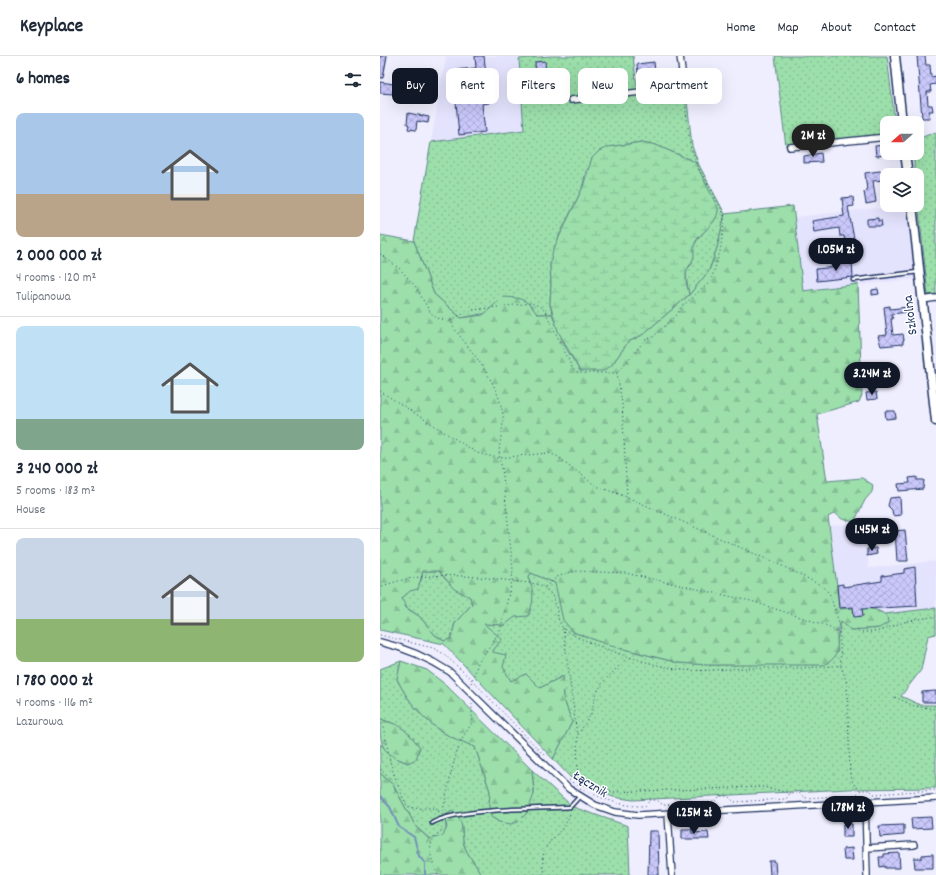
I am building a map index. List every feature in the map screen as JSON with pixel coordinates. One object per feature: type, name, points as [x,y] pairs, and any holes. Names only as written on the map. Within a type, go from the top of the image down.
[{"type":"street","points":[[680,56],[682,68]]},
{"type":"street","points":[[894,56],[901,116]]},
{"type":"street","points":[[570,100],[636,92]]},
{"type":"street","points":[[790,147],[880,138]]},
{"type":"street","name":"Szkolna","points":[[913,212],[922,300],[933,367],[936,422]]},
{"type":"street","points":[[922,300],[936,298]]},
{"type":"street","name":"Łącznik","points":[[380,642],[404,648],[428,657],[450,672],[569,789],[595,805],[614,812],[638,816],[935,798]]},
{"type":"street","points":[[866,802],[867,875]]},
{"type":"street","points":[[668,814],[672,875]]},
{"type":"street","points":[[867,848],[914,845]]},
{"type":"lane","points":[[853,280],[920,272]]},
{"type":"lane","points":[[432,823],[441,818],[470,813],[570,807],[580,796]]},
{"type":"path","points":[[380,254],[400,269],[415,286],[430,312],[437,318],[451,321],[458,316],[473,310],[531,303],[545,310],[573,369],[578,373],[617,373],[645,340],[654,337],[677,315],[681,308],[708,284],[712,277],[720,252],[724,214],[698,166],[690,146],[686,104]]},
{"type":"path","points":[[451,321],[454,328],[490,380],[500,400],[503,418],[498,458],[502,467],[513,569],[512,581],[500,631],[478,663],[469,689]]},
{"type":"path","points":[[617,373],[622,403],[627,497]]},
{"type":"path","points":[[380,392],[477,453],[498,458],[548,453],[556,456],[596,486],[627,497],[791,570],[824,588],[830,595],[839,622],[842,652],[841,665],[847,683],[850,774],[853,783],[861,790],[870,790],[874,794],[936,790]]},
{"type":"path","points":[[545,587],[557,577],[574,571],[625,573],[751,601],[828,626],[839,632]]},
{"type":"path","points":[[380,587],[406,578],[442,574],[512,581],[545,587],[553,595],[558,618],[562,628],[577,736],[576,758],[580,796]]},
{"type":"path","points":[[858,632],[876,632],[904,622],[936,616]]},
{"type":"path","points":[[562,628],[573,635],[630,656],[667,667],[693,670],[799,668],[841,665]]},
{"type":"path","points":[[380,635],[433,648],[444,654],[472,680],[546,757]]},
{"type":"path","points":[[577,736],[591,714],[596,694],[603,682],[630,656]]},
{"type":"path","points":[[894,697],[914,706],[936,709]]},
{"type":"path","points":[[441,818],[453,765],[462,740],[472,723],[472,702]]},
{"type":"path","points":[[380,720],[386,733],[390,761],[398,786],[407,806],[417,809],[431,807],[438,810],[441,818],[443,825],[442,831],[433,837],[430,849],[438,875]]},
{"type":"path","points":[[380,769],[398,786]]},
{"type":"path","points":[[567,778],[578,787],[621,805],[631,806],[645,806],[650,800],[657,800],[663,805],[715,802],[720,796],[728,796],[734,802],[786,799],[790,793]]},
{"type":"path","points":[[579,784],[613,792],[763,787],[790,793],[799,793],[805,798],[856,795],[861,790]]},
{"type":"path","points":[[544,875],[543,854],[562,830],[569,817],[570,807]]},
{"type":"shaded area","points":[[446,56],[518,56],[519,68],[507,68],[507,104],[523,104],[525,130],[431,142]]},
{"type":"shaded area","points":[[880,208],[880,212],[908,212],[915,279],[803,291],[794,217]]},
{"type":"shaded area","points":[[863,522],[869,568],[936,561],[936,608],[841,619],[830,526]]},
{"type":"green space","points":[[550,56],[633,56],[636,79],[636,104],[687,104],[692,146],[699,165],[725,214],[717,248],[709,271],[689,295],[686,276],[687,269],[692,264],[693,247],[716,218],[695,162],[656,145],[642,142],[608,147],[586,171],[582,189],[559,236],[550,264],[550,304],[552,314],[537,314],[530,305],[461,318],[434,294],[414,241],[431,142],[524,130],[522,104],[570,104],[570,68],[520,68],[519,59]]},
{"type":"green space","points":[[775,56],[887,56],[894,116],[880,116],[880,138],[786,147]]},
{"type":"green space","points":[[936,132],[936,294],[928,295],[919,212],[924,212],[924,168],[914,168],[914,160],[924,160],[924,136]]},
{"type":"green space","points":[[642,142],[656,145],[695,162],[718,208],[718,213],[713,222],[695,243],[694,256],[686,273],[689,295],[642,335],[628,342],[611,366],[603,371],[580,371],[558,331],[550,304],[550,264],[553,250],[582,189],[592,158],[599,151],[608,147]]},
{"type":"green space","points":[[793,206],[803,291],[858,284],[862,395],[859,402],[817,414],[827,481],[862,478],[873,485],[872,492],[865,500],[854,522],[842,519],[835,513],[828,517],[840,609],[864,608],[876,610],[887,616],[888,623],[879,628],[851,630],[841,621],[838,627],[837,651],[835,656],[823,665],[709,665],[679,663],[612,646],[573,632],[563,620],[555,583],[531,573],[528,578],[532,588],[533,597],[532,606],[528,616],[515,617],[505,625],[484,624],[502,639],[492,652],[506,655],[503,667],[511,681],[526,674],[540,688],[563,676],[564,700],[572,722],[553,759],[444,644],[380,630],[380,235],[414,241],[434,294],[461,318],[483,315],[503,297],[523,300],[530,305],[537,314],[552,314],[566,348],[580,371],[611,366],[628,342],[642,335],[689,295],[709,271],[717,248],[725,214]],"holes":[[[423,571],[439,571],[454,589],[470,597],[472,604],[455,623],[451,639],[444,641],[435,635],[419,616],[406,608],[402,598],[410,591],[418,589]]]},
{"type":"green space","points":[[423,571],[439,571],[446,580],[470,597],[472,604],[455,623],[451,639],[444,641],[435,635],[419,616],[407,608],[402,598],[421,581]]},
{"type":"green space","points":[[531,573],[555,583],[573,632],[612,646],[679,663],[709,665],[780,664],[837,653],[837,640],[841,621],[851,630],[879,628],[887,616],[885,614],[936,608],[936,634],[928,636],[921,670],[901,696],[920,705],[936,705],[936,788],[849,789],[633,800],[613,797],[571,778],[553,759],[572,722],[564,700],[563,676],[540,688],[511,681],[492,652],[484,624],[505,625],[531,585],[528,578]]},
{"type":"green space","points":[[401,661],[397,679],[406,695],[423,716],[444,733],[475,747],[490,791],[489,806],[534,794],[532,770],[573,807],[628,826],[630,875],[481,875],[465,849],[461,823],[452,811],[444,816],[446,830],[443,836],[430,839],[416,827],[393,785],[380,773],[380,744],[398,759],[408,763],[420,748],[404,729],[380,718],[380,669]]},
{"type":"green space","points":[[401,661],[427,670],[446,685],[532,770],[534,794],[527,813],[518,822],[511,824],[499,822],[491,817],[489,806],[490,791],[475,747],[444,733],[423,716],[406,695],[397,679]]},
{"type":"green space","points":[[380,718],[401,727],[407,732],[420,747],[416,759],[408,763],[387,751],[381,742]]},
{"type":"green space","points":[[380,773],[393,785],[416,827],[429,839],[443,836],[447,827],[444,816],[452,811],[456,815],[461,823],[465,849],[481,875],[380,875]]},
{"type":"building","points":[[380,56],[387,56],[383,78],[380,78]]},
{"type":"building","points":[[475,56],[484,56],[485,68],[476,68]]},
{"type":"building","points":[[917,56],[925,56],[926,65],[930,65],[931,77],[936,76],[936,84],[930,85],[931,92],[927,92],[928,105],[932,105],[933,111],[929,111],[930,118],[924,118],[924,116],[922,116]]},
{"type":"building","points":[[545,61],[545,68],[535,68],[535,62]]},
{"type":"building","points":[[654,62],[655,68],[637,68],[637,64]]},
{"type":"building","points":[[380,82],[392,84],[392,94],[380,93]]},
{"type":"building","points":[[456,104],[482,104],[485,132],[459,135]]},
{"type":"building","points":[[408,113],[429,117],[428,123],[417,121],[416,130],[408,129]]},
{"type":"building","points":[[875,146],[880,146],[880,156],[876,156]]},
{"type":"building","points":[[821,153],[822,162],[804,163],[804,156]]},
{"type":"building","points":[[880,171],[880,180],[873,181],[876,202],[866,204],[864,192],[867,191],[865,173]]},
{"type":"building","points":[[853,197],[854,206],[848,207],[855,244],[846,245],[844,236],[840,236],[839,228],[814,232],[812,221],[844,216],[842,198]]},
{"type":"building","points":[[878,218],[878,221],[881,220],[882,226],[867,226],[867,219]]},
{"type":"building","points":[[852,261],[853,277],[817,281],[816,269],[837,267],[836,263]]},
{"type":"building","points":[[878,289],[879,294],[872,295],[872,290]]},
{"type":"building","points":[[890,306],[890,309],[908,307],[908,312],[891,314],[893,319],[891,319],[893,335],[903,334],[904,340],[903,344],[881,346],[878,336],[887,335],[884,307]]},
{"type":"building","points":[[885,366],[894,366],[895,373],[885,374]]},
{"type":"building","points":[[876,392],[877,399],[867,400],[866,393]]},
{"type":"building","points":[[885,411],[895,411],[896,418],[886,419]]},
{"type":"building","points":[[917,477],[917,480],[924,480],[923,489],[899,491],[898,484],[910,483],[909,478]]},
{"type":"building","points":[[900,497],[901,515],[893,516],[892,510],[888,506],[890,498]]},
{"type":"building","points":[[905,530],[908,561],[897,561],[895,531]]},
{"type":"building","points":[[876,548],[877,554],[867,556],[867,549]]},
{"type":"building","points":[[915,567],[917,606],[862,609],[863,616],[854,617],[853,607],[839,608],[837,585],[843,584],[843,587],[882,581],[882,576],[904,573],[904,569]]},
{"type":"building","points":[[936,691],[936,702],[922,702],[922,692]]},
{"type":"building","points":[[931,817],[932,828],[912,829],[911,818]]},
{"type":"building","points":[[843,824],[852,824],[852,837],[843,837]]},
{"type":"building","points":[[904,825],[904,835],[880,837],[879,826]]},
{"type":"building","points":[[682,829],[692,829],[692,833],[708,832],[709,839],[682,839]]},
{"type":"building","points":[[649,831],[658,831],[659,875],[648,875]]},
{"type":"building","points":[[852,848],[853,860],[844,860],[843,849]]},
{"type":"building","points":[[899,853],[900,868],[885,868],[885,866],[880,867],[879,857],[884,857],[884,854]]},
{"type":"building","points":[[933,854],[933,868],[915,868],[914,858],[922,858],[922,855]]},
{"type":"building","points":[[769,861],[775,861],[776,875],[770,875]]},
{"type":"waterway","points":[[380,796],[390,807],[399,827],[414,837],[419,856],[425,863],[425,875]]}]
